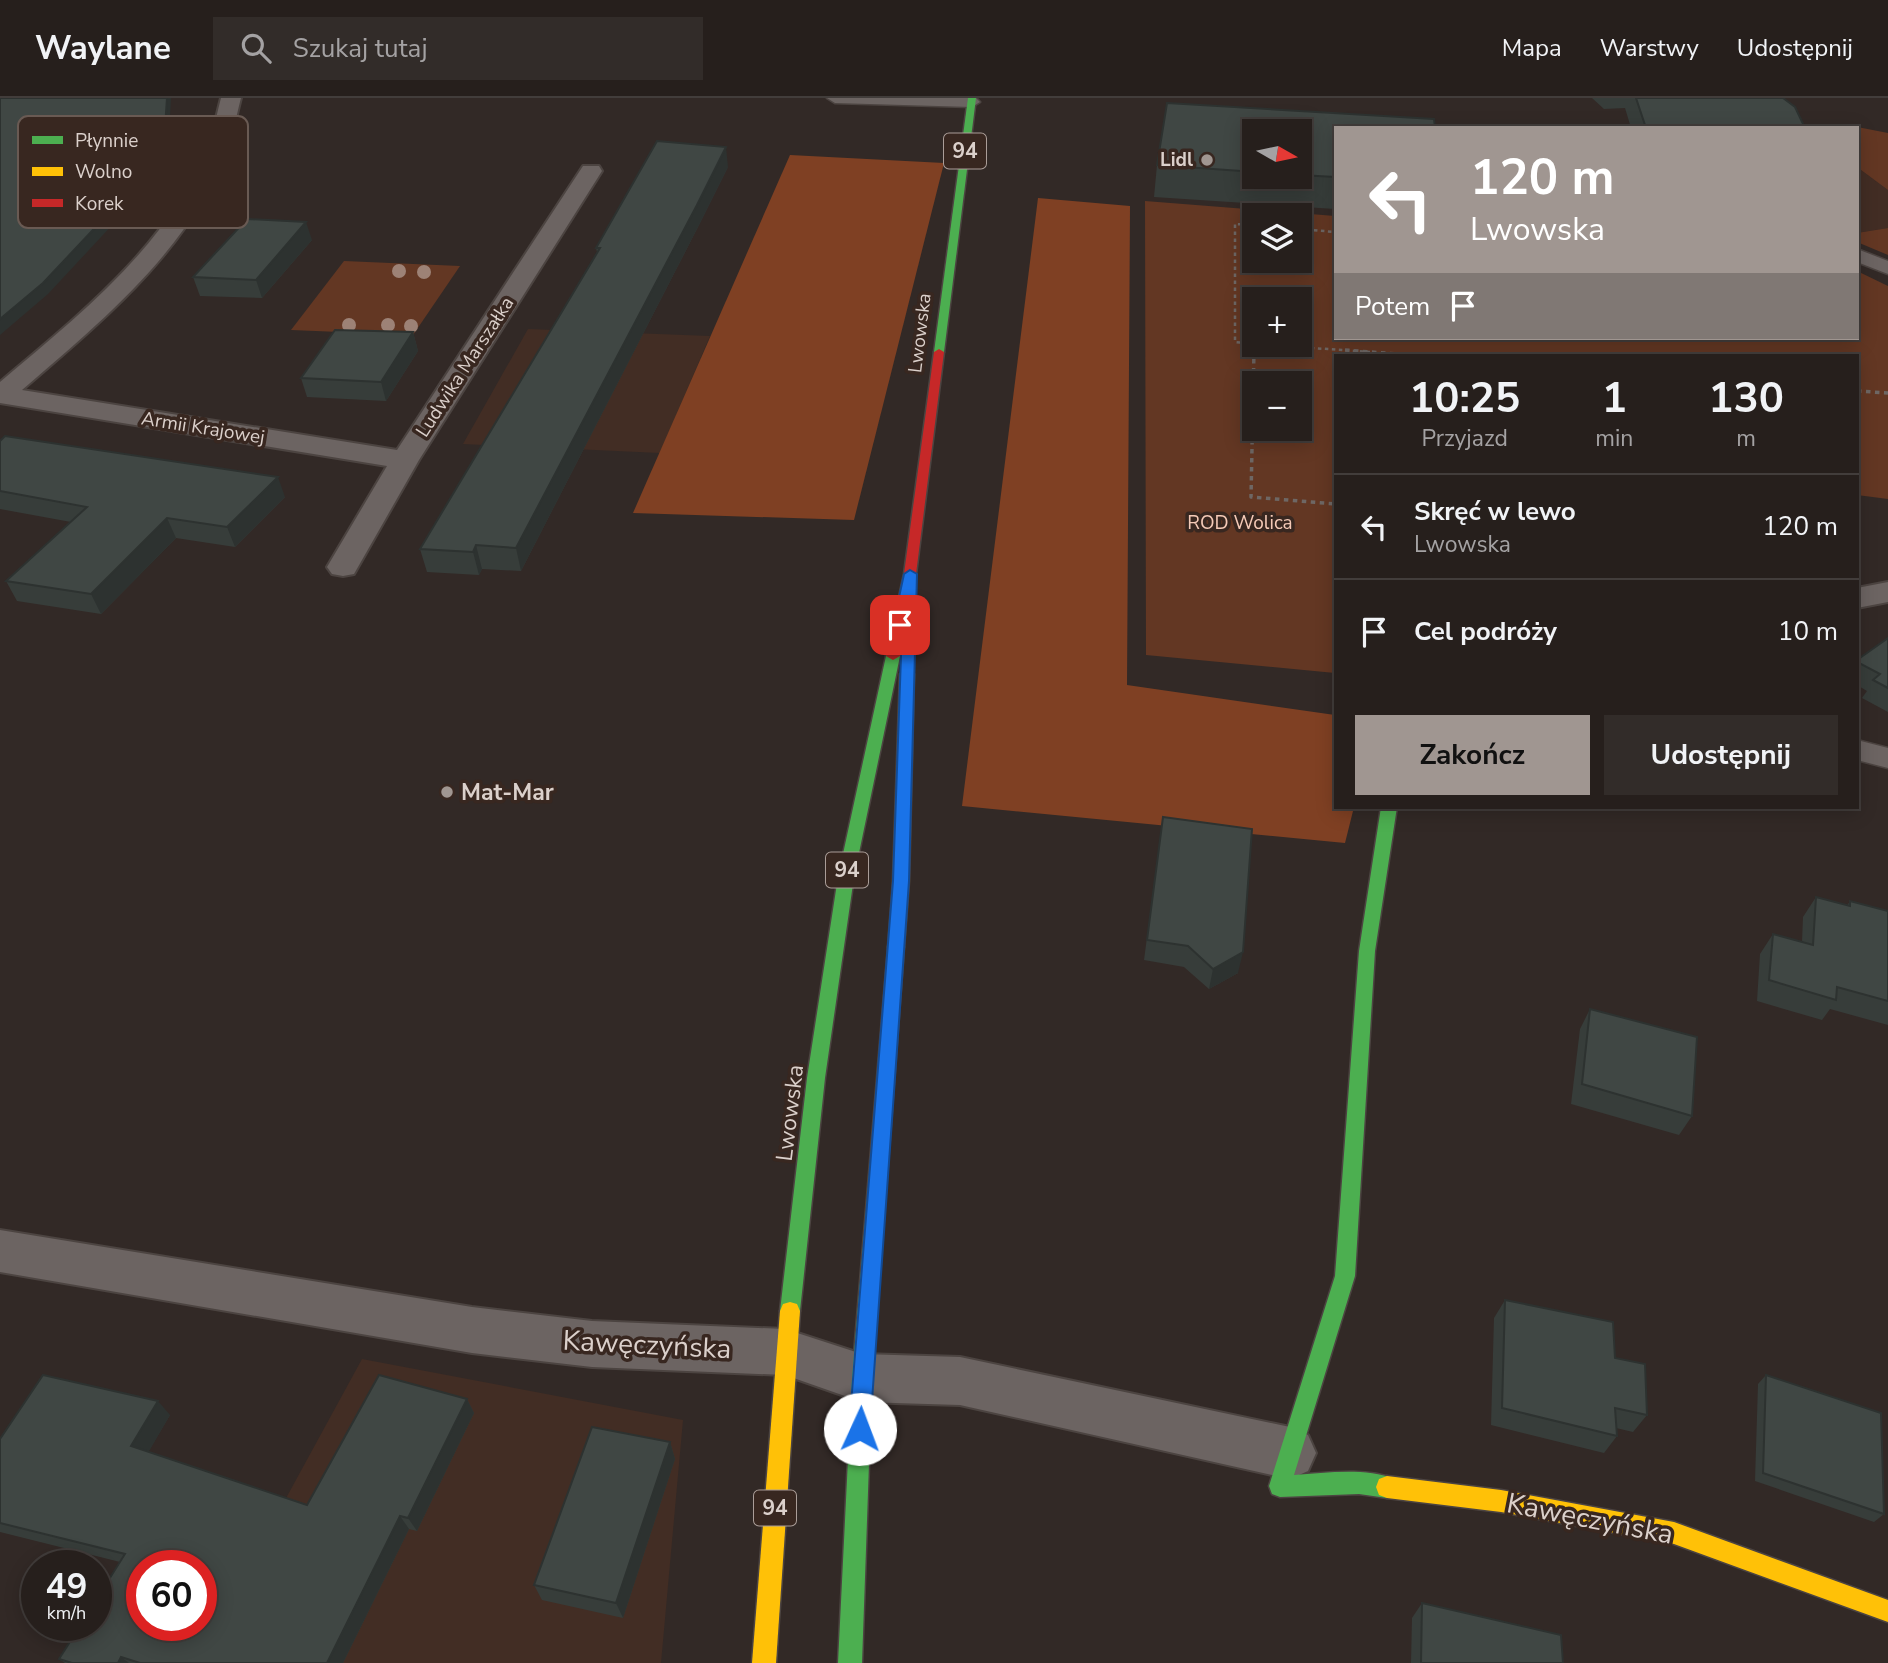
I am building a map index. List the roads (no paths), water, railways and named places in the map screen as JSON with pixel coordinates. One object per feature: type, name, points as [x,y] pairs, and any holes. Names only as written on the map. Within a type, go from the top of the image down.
[{"type":"main road","name":"Lwowska","points":[[764,1663],[785,1352],[816,1078],[846,877],[910,574],[972,100]]},
{"type":"main road","name":"Lwowska","points":[[850,1663],[862,1378],[901,881],[910,574]]},
{"type":"main road","points":[[1285,1469],[1345,1276],[1367,951],[1389,809]]},
{"type":"main road","name":"Kawęczyńska","points":[[1285,1469],[1359,1483],[1501,1501],[1674,1533],[1862,1599],[1888,1611]]},
{"type":"street","points":[[228,116],[231,98]]},
{"type":"street","name":"Ludwika Marszałka","points":[[344,567],[405,460],[591,171]]},
{"type":"street","points":[[0,395],[94,314],[170,228]]},
{"type":"street","name":"Armii Krajowej","points":[[0,395],[405,460]]},
{"type":"street","points":[[1859,598],[1888,592]]},
{"type":"street","name":"Kawęczyńska","points":[[0,1251],[472,1330],[592,1345],[785,1352],[862,1378],[960,1381],[1285,1469]]},
{"type":"lane","points":[[835,98],[972,100]]},
{"type":"lane","points":[[1859,256],[1888,268]]},
{"type":"lane","points":[[1859,751],[1888,758]]},
{"type":"place","name":"Lidl","points":[[1207,160]]},
{"type":"place","name":"Mat-Mar","points":[[447,792]]},
{"type":"park label","name":"ROD Wolica","points":[[1240,523]]}]
